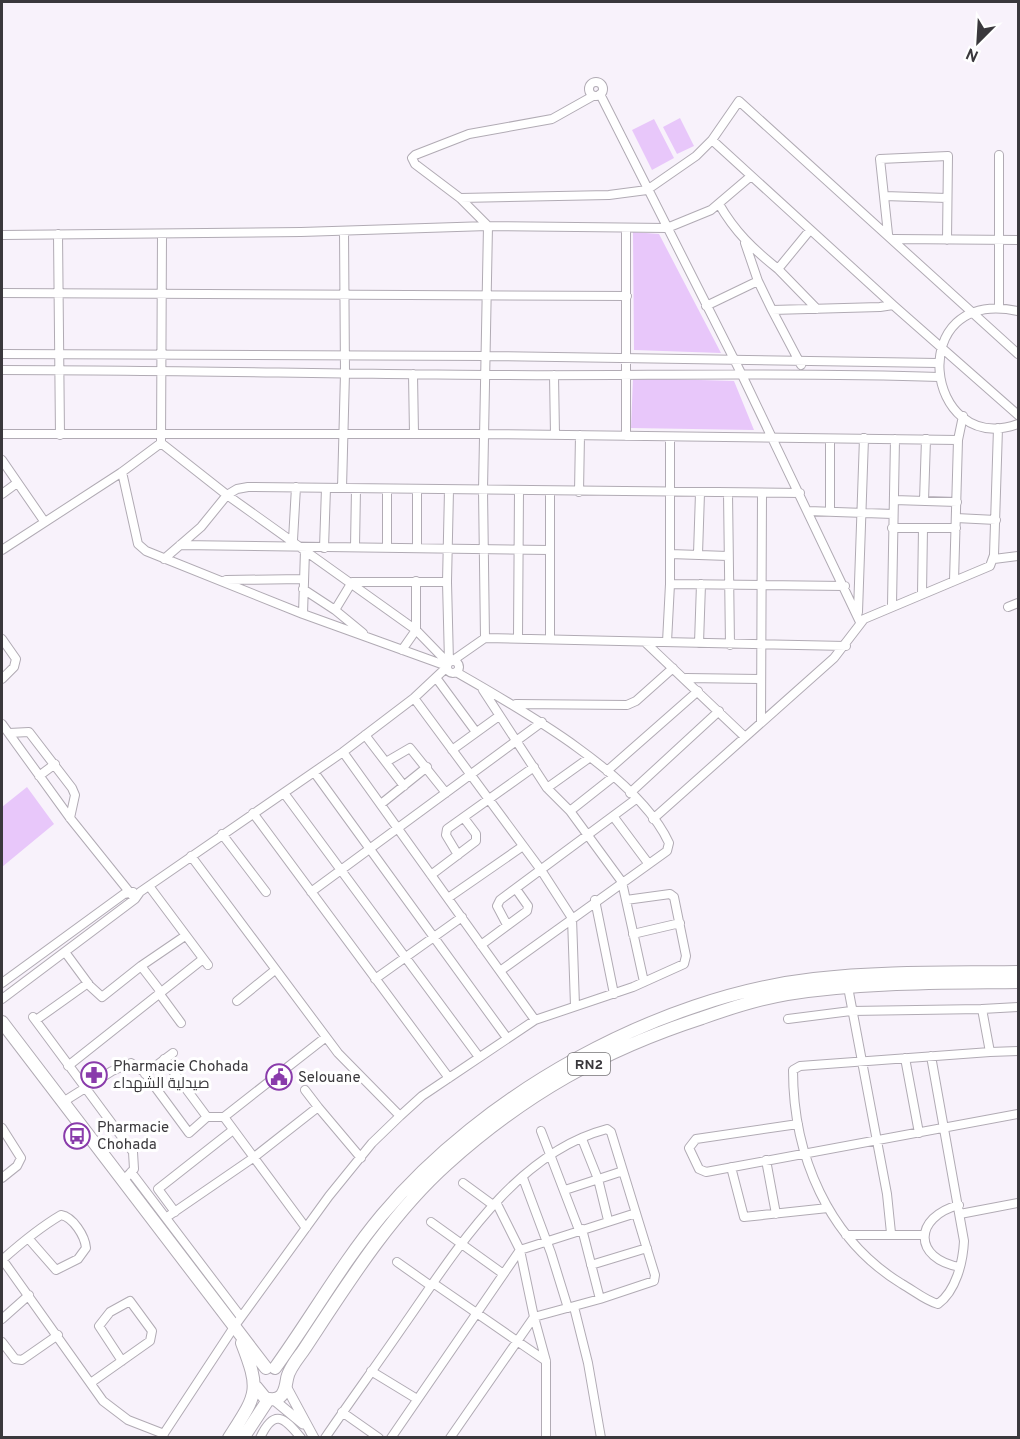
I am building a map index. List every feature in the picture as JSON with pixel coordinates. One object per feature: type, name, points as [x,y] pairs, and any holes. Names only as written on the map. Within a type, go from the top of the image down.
[{"type":"highway","name":"RN2","points":[[255,1384],[259,1373],[271,1368],[369,1232],[402,1192],[486,1116],[573,1061],[627,1035],[700,1005],[784,984],[848,976],[1018,972]]},
{"type":"highway","name":"RN2","points":[[271,1400],[282,1396],[287,1383],[361,1266],[403,1208],[473,1140],[540,1091],[607,1054],[665,1029],[745,1003],[848,987],[1018,982]]},
{"type":"highway","points":[[2,1022],[63,1102],[127,1177],[271,1368],[287,1383]]},
{"type":"highway","points":[[238,1326],[255,1384],[261,1396],[271,1400],[243,1437]]},
{"type":"highway","points":[[229,1437],[248,1407],[255,1384]]},
{"type":"street","points":[[485,638],[483,490],[488,226],[460,198],[415,164],[412,158],[469,134],[552,119],[574,104],[597,95],[603,88],[599,82],[592,82],[574,104]]},
{"type":"street","points":[[589,86],[589,92],[597,95],[742,375],[859,618]]},
{"type":"street","points":[[460,198],[627,194],[647,190],[696,156],[712,140],[736,103],[744,103],[1018,354]]},
{"type":"street","points":[[712,140],[1018,415]]},
{"type":"street","points":[[999,155],[999,308]]},
{"type":"street","points":[[891,237],[880,159],[948,156],[947,240]]},
{"type":"street","points":[[2,235],[344,231],[488,226],[667,228],[687,221],[719,204],[751,176]]},
{"type":"street","points":[[884,196],[947,198]]},
{"type":"street","points":[[719,204],[732,227],[745,242],[778,269],[817,309]]},
{"type":"street","points":[[626,228],[626,436]]},
{"type":"street","points":[[778,269],[810,230]]},
{"type":"street","points":[[342,488],[346,356],[344,231]]},
{"type":"street","points":[[58,234],[60,435]]},
{"type":"street","points":[[162,234],[164,293],[161,443],[227,495],[352,582],[416,630],[452,666],[471,681],[542,722],[610,774],[654,819],[667,838],[669,848],[500,971]]},
{"type":"street","points":[[891,237],[1018,240]]},
{"type":"street","points":[[745,242],[758,281],[800,362],[803,373]]},
{"type":"street","points":[[706,306],[758,281]]},
{"type":"street","points":[[2,292],[345,296],[627,296]]},
{"type":"street","points":[[772,310],[880,308],[893,305]]},
{"type":"street","points":[[1018,311],[999,308],[973,313],[959,321],[948,333],[941,348],[938,363],[939,377],[950,403],[963,416],[984,426],[998,428],[1018,424]]},
{"type":"street","points":[[2,354],[487,356],[938,363]]},
{"type":"street","points":[[2,370],[486,375],[803,373],[939,377]]},
{"type":"street","points":[[413,374],[414,434]]},
{"type":"street","points":[[554,375],[555,435]]},
{"type":"street","points":[[954,581],[958,440],[959,425],[963,416]]},
{"type":"street","points":[[859,618],[987,568],[994,559],[998,428]]},
{"type":"street","points":[[2,434],[160,432],[484,434],[958,440]]},
{"type":"street","points":[[579,492],[580,435]]},
{"type":"street","points":[[667,642],[670,584],[670,437]]},
{"type":"street","points":[[654,819],[846,646],[859,618],[864,438]]},
{"type":"street","points":[[830,439],[830,511]]},
{"type":"street","points":[[892,605],[895,439]]},
{"type":"street","points":[[924,501],[926,439]]},
{"type":"street","points":[[2,550],[122,472],[161,443]]},
{"type":"street","points":[[2,460],[44,521]]},
{"type":"street","points":[[122,472],[138,544],[146,551],[303,614],[452,666]]},
{"type":"street","points":[[2,494],[17,483]]},
{"type":"street","points":[[164,559],[218,509],[227,495],[237,489],[248,487],[800,493]]},
{"type":"street","points":[[293,540],[296,487]]},
{"type":"street","points":[[324,548],[326,488]]},
{"type":"street","points":[[355,548],[356,489]]},
{"type":"street","points":[[387,489],[387,548]]},
{"type":"street","points":[[417,490],[417,548]]},
{"type":"street","points":[[449,490],[447,582],[452,666]]},
{"type":"street","points":[[518,637],[519,491]]},
{"type":"street","points":[[550,492],[550,638]]},
{"type":"street","points":[[699,554],[700,493]]},
{"type":"street","points":[[728,493],[730,645]]},
{"type":"street","points":[[761,722],[759,679],[762,493]]},
{"type":"street","points":[[894,500],[957,502]]},
{"type":"street","points":[[808,511],[893,514]]},
{"type":"street","points":[[956,518],[996,520]]},
{"type":"street","points":[[892,528],[956,528]]},
{"type":"street","points":[[922,594],[923,528]]},
{"type":"street","points":[[180,545],[302,549],[550,550]]},
{"type":"street","points":[[302,549],[303,614]]},
{"type":"street","points":[[670,554],[728,556]]},
{"type":"street","points":[[994,559],[1018,556]]},
{"type":"street","points":[[221,580],[303,579]]},
{"type":"street","points":[[402,650],[416,630],[416,581]]},
{"type":"street","points":[[352,582],[447,582]]},
{"type":"street","points":[[335,610],[352,582]]},
{"type":"street","points":[[670,584],[845,586]]},
{"type":"street","points":[[699,643],[701,584]]},
{"type":"street","points":[[303,589],[335,610],[369,638]]},
{"type":"street","points":[[1008,607],[1018,603]]},
{"type":"street","points":[[2,999],[135,899],[140,892],[343,752],[437,679],[465,651],[485,638],[846,646]]},
{"type":"street","points":[[2,639],[16,659],[14,667],[2,679]]},
{"type":"street","points":[[645,642],[686,678],[745,737]]},
{"type":"street","points":[[514,704],[627,705],[636,701],[673,668]]},
{"type":"street","points":[[686,678],[759,679]]},
{"type":"street","points":[[437,679],[476,732]]},
{"type":"street","points":[[483,689],[547,788],[570,811],[622,882],[644,982]]},
{"type":"street","points":[[570,811],[698,691]]},
{"type":"street","points":[[414,698],[541,870],[572,918],[575,1006]]},
{"type":"street","points":[[507,925],[498,909],[498,903],[613,816],[719,711]]},
{"type":"street","points":[[452,750],[499,716]]},
{"type":"street","points":[[311,892],[542,722]]},
{"type":"street","points":[[2,724],[70,818],[135,899]]},
{"type":"street","points":[[9,733],[29,732],[75,791],[70,818]]},
{"type":"street","points":[[365,735],[404,786]]},
{"type":"street","points":[[386,762],[410,748],[446,793]]},
{"type":"street","points":[[343,752],[535,1020]]},
{"type":"street","points":[[547,788],[589,758]]},
{"type":"street","points":[[39,776],[55,764]]},
{"type":"street","points":[[381,804],[427,767]]},
{"type":"street","points":[[458,855],[446,833],[534,767]]},
{"type":"street","points":[[314,772],[507,1038]]},
{"type":"street","points":[[284,794],[479,1057]]},
{"type":"street","points":[[253,813],[448,1078]]},
{"type":"street","points":[[613,816],[648,863]]},
{"type":"street","points":[[431,875],[473,845],[477,837],[464,818]]},
{"type":"street","points":[[222,834],[266,892]]},
{"type":"street","points":[[448,898],[523,846]]},
{"type":"street","points":[[191,856],[326,1037],[357,1074],[400,1116]]},
{"type":"street","points":[[69,1066],[160,992],[205,962],[149,886]]},
{"type":"street","points":[[481,945],[526,913],[528,909],[516,889]]},
{"type":"street","points":[[2,983],[129,892],[140,892]]},
{"type":"street","points":[[28,1238],[56,1270],[78,1259],[86,1248],[84,1239],[66,1215],[41,1227],[28,1238],[2,1260],[92,1382],[103,1401],[117,1414],[162,1436],[306,1228],[361,1158],[400,1116],[448,1078],[535,1020],[614,994],[681,966],[686,961],[680,923],[672,895],[626,900]]},
{"type":"street","points":[[595,900],[614,994]]},
{"type":"street","points":[[375,979],[462,917]]},
{"type":"street","points":[[633,934],[680,923]]},
{"type":"street","points":[[65,952],[98,995],[104,996],[141,966],[186,936]]},
{"type":"street","points":[[141,966],[182,1023]]},
{"type":"street","points":[[237,1001],[275,970]]},
{"type":"street","points":[[88,983],[35,1019],[133,1152],[135,1160],[127,1177],[166,1217],[238,1326]]},
{"type":"street","points":[[848,987],[887,1194],[891,1233]]},
{"type":"street","points":[[788,1019],[851,1011],[1018,1007]]},
{"type":"street","points":[[981,1009],[990,1052]]},
{"type":"street","points":[[63,1102],[112,1071],[131,1063],[145,1074],[189,1132],[207,1117],[224,1117],[326,1037]]},
{"type":"street","points":[[931,1056],[964,1241],[960,1267],[941,1302],[934,1303],[881,1271],[846,1235],[828,1208],[803,1154],[798,1124],[794,1068],[931,1056],[1018,1051]]},
{"type":"street","points":[[145,1074],[173,1053]]},
{"type":"street","points":[[905,1058],[919,1132]]},
{"type":"street","points":[[165,1059],[207,1117]]},
{"type":"street","points":[[305,1090],[361,1158]]},
{"type":"street","points":[[166,1217],[253,1158],[318,1107]]},
{"type":"street","points":[[798,1124],[696,1139],[689,1145],[702,1171],[1018,1114]]},
{"type":"street","points":[[224,1117],[306,1228]]},
{"type":"street","points":[[2,1128],[21,1158],[17,1166],[2,1178]]},
{"type":"street","points":[[325,1437],[432,1284],[494,1203],[522,1178],[551,1157],[582,1139],[605,1129],[610,1130],[654,1281],[534,1317],[450,1437]]},
{"type":"street","points":[[175,1212],[158,1189],[233,1130]]},
{"type":"street","points":[[541,1131],[580,1229],[600,1299]]},
{"type":"street","points":[[582,1139],[598,1179],[608,1220]]},
{"type":"street","points":[[766,1160],[776,1214]]},
{"type":"street","points":[[731,1167],[744,1217],[828,1208]]},
{"type":"street","points":[[565,1190],[623,1171]]},
{"type":"street","points":[[522,1178],[571,1307],[588,1363],[600,1437]]},
{"type":"street","points":[[463,1183],[494,1203],[520,1250],[546,1362],[546,1437]]},
{"type":"street","points":[[960,1267],[938,1260],[929,1252],[924,1235],[929,1222],[941,1210],[1018,1203]]},
{"type":"street","points":[[391,1437],[520,1250],[608,1220],[636,1213]]},
{"type":"street","points":[[431,1222],[502,1273]]},
{"type":"street","points":[[846,1235],[891,1233],[924,1235]]},
{"type":"street","points":[[591,1265],[646,1248]]},
{"type":"street","points":[[397,1262],[546,1362]]},
{"type":"street","points":[[2,1319],[29,1295]]},
{"type":"street","points":[[92,1382],[122,1361],[150,1341],[152,1335],[130,1301],[110,1312],[99,1326],[122,1361]]},
{"type":"street","points":[[2,1342],[15,1359],[22,1360],[58,1335]]},
{"type":"street","points":[[371,1371],[417,1399]]},
{"type":"street","points":[[287,1383],[312,1434]]},
{"type":"street","points":[[271,1400],[312,1434]]},
{"type":"street","points":[[342,1412],[379,1437]]},
{"type":"street","points":[[260,1437],[270,1421],[279,1418],[286,1420],[301,1437]]},
{"type":"shaded area","points":[[680,118],[694,146],[677,154],[663,127]]},
{"type":"shaded area","points":[[654,119],[674,158],[652,170],[632,130]]},
{"type":"shaded area","points":[[633,232],[659,234],[721,353],[634,350]]},
{"type":"shaded area","points":[[633,378],[734,381],[754,430],[631,428]]},
{"type":"shaded area","points":[[27,787],[54,824],[2,867],[2,807]]},
{"type":"place","name":"Pharmacie Chohada صيدلية الشهداء","points":[[94,1075]]},
{"type":"place","name":"Selouane","points":[[279,1077]]},
{"type":"place","name":"Pharmacie Chohada","points":[[77,1136]]}]
